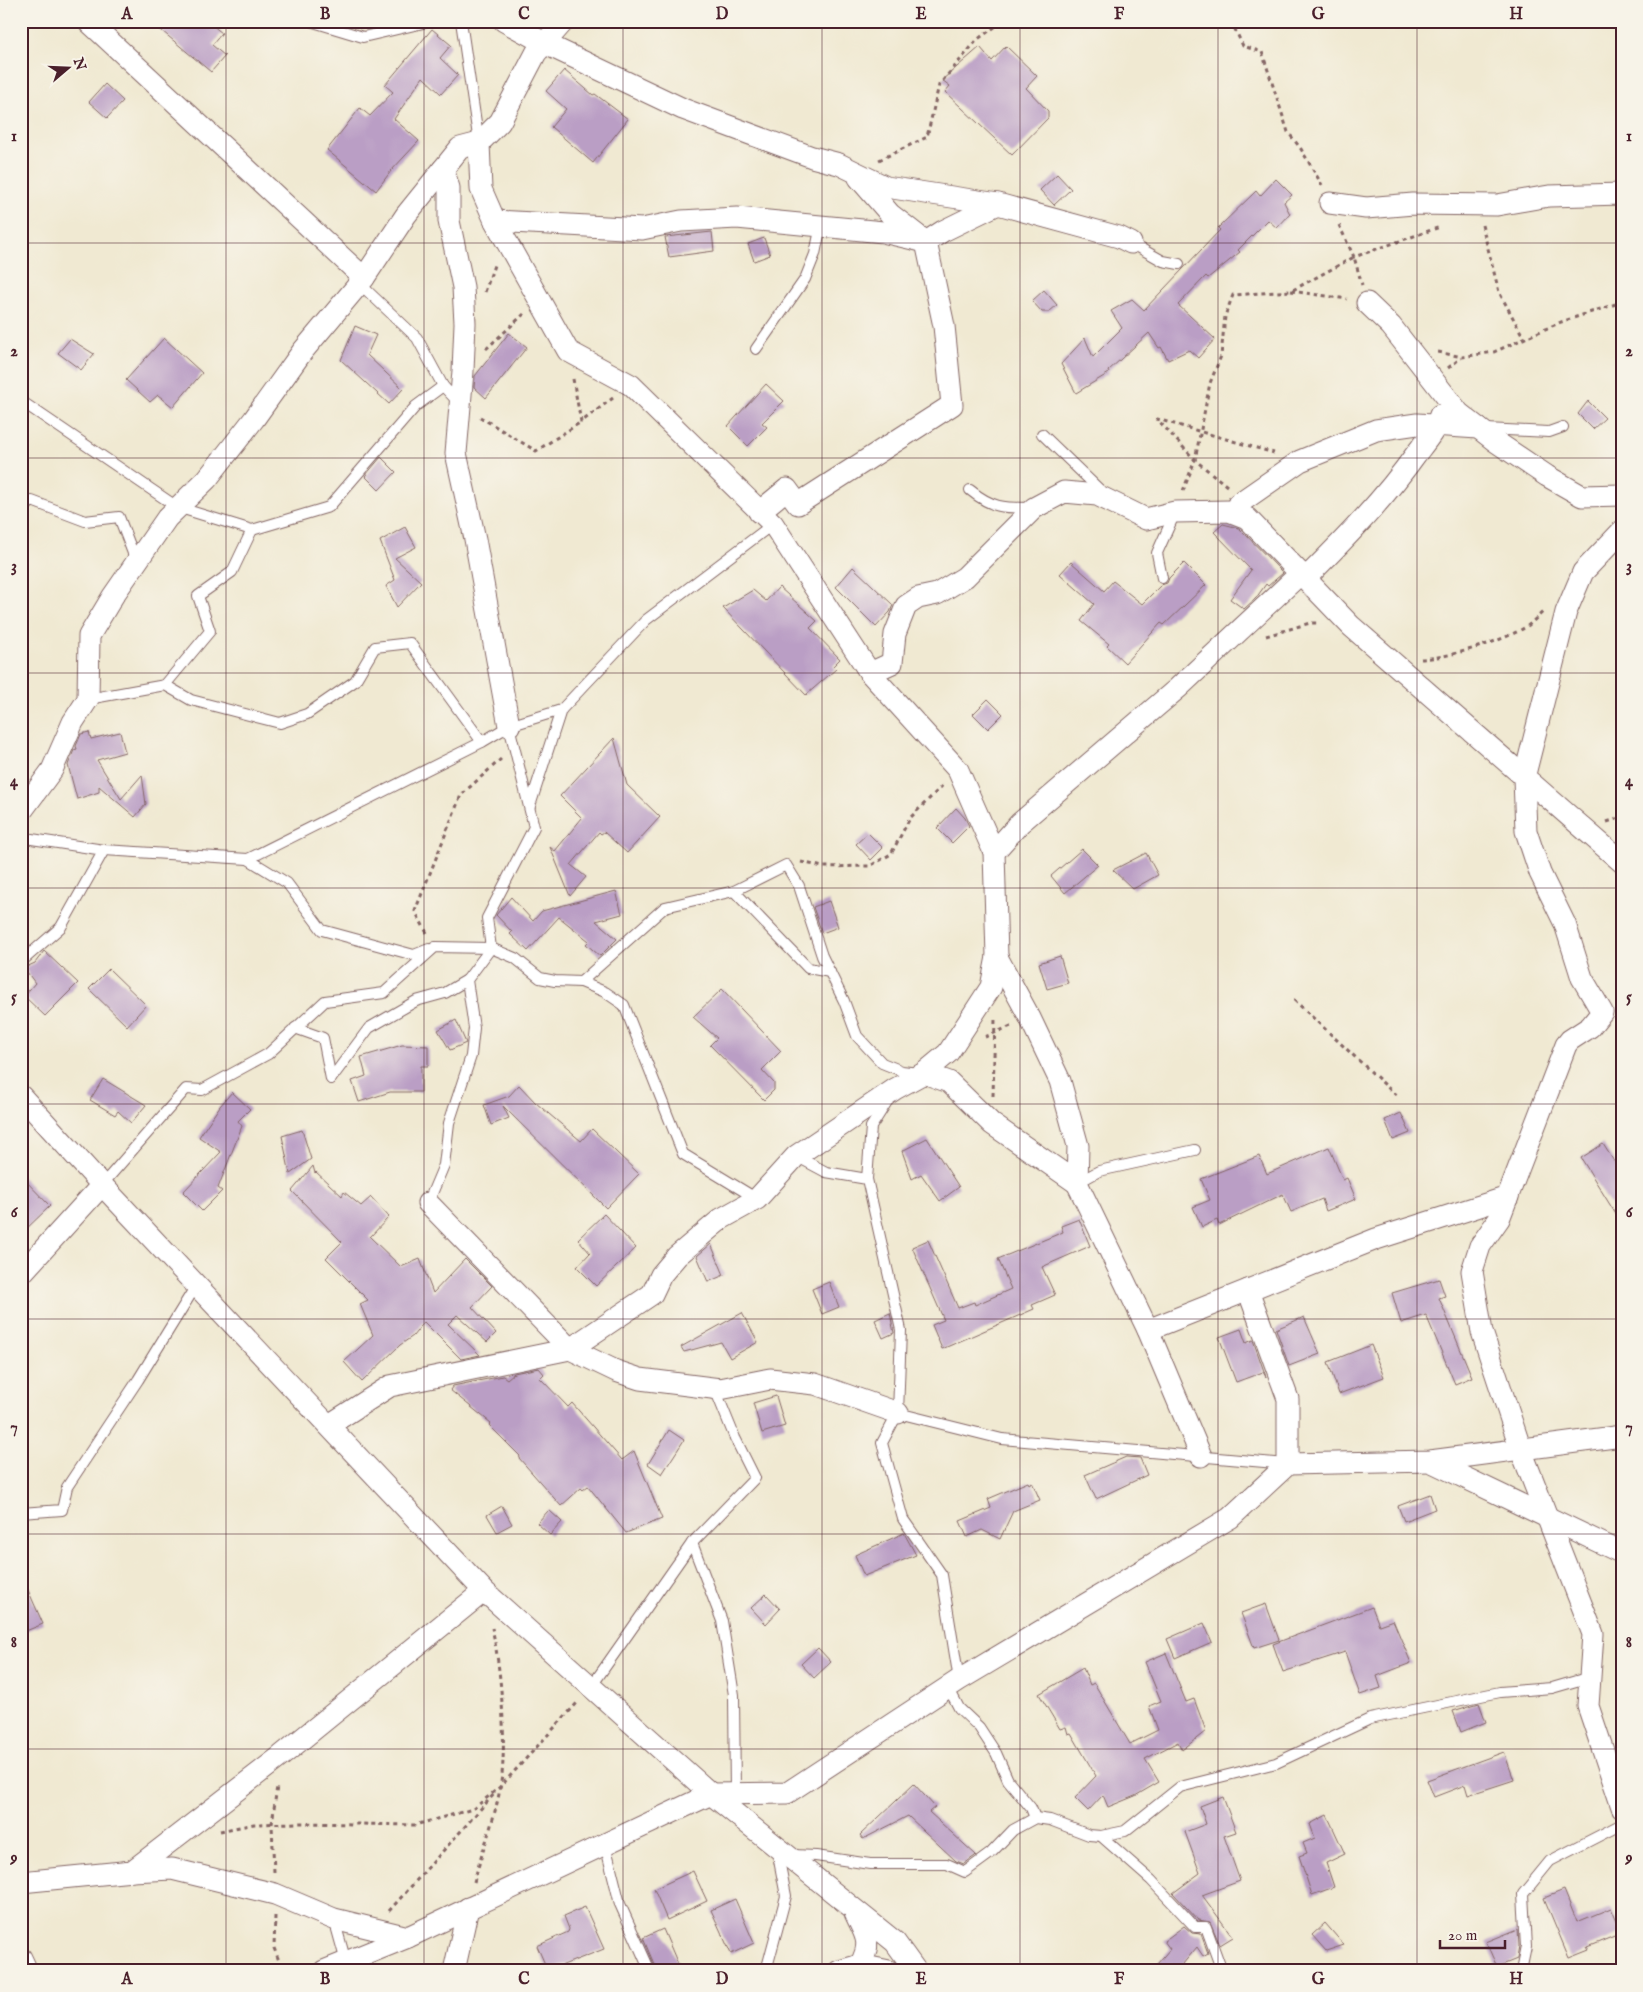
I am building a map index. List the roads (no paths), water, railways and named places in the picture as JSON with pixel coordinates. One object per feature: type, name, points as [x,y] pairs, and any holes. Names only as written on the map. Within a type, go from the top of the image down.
[{"type":"street","points":[[88,21],[362,281]]},
{"type":"street","points":[[504,21],[544,43],[683,109],[853,170],[886,186],[998,204],[1119,236],[1131,243]]},
{"type":"street","points":[[21,812],[28,786],[52,770],[73,722],[88,699],[89,636],[136,562],[167,518],[207,479],[254,419],[302,352],[362,281],[406,215],[460,148],[479,143],[500,122],[536,54],[564,21]]},
{"type":"street","points":[[329,1425],[390,1386],[570,1349],[652,1294],[662,1274],[677,1256],[721,1219],[757,1199],[796,1156],[895,1089],[924,1073],[948,1053],[991,986],[997,957],[994,852],[958,770],[870,673],[766,518],[631,385],[568,351],[494,221],[481,189],[479,143]]},
{"type":"street","points":[[443,169],[449,188],[449,220],[463,288],[463,371],[456,453],[475,539],[509,726]]},
{"type":"street","points":[[766,518],[787,488],[798,504],[952,405],[944,326],[926,242],[890,214],[853,170]]},
{"type":"street","points":[[1330,203],[1366,208],[1413,204],[1497,205],[1549,196],[1622,194]]},
{"type":"street","points":[[494,221],[586,228],[642,229],[681,221],[737,218],[883,232],[926,242],[943,231],[998,204]]},
{"type":"street","points":[[1367,303],[1391,326],[1459,413],[1478,428],[1547,476],[1582,496],[1622,495]]},
{"type":"street","points":[[994,852],[1020,823],[1178,688],[1355,528],[1409,464],[1438,425],[1445,395]]},
{"type":"street","points":[[1238,504],[1300,461],[1376,430],[1417,424],[1478,428]]},
{"type":"street","points":[[870,673],[892,663],[895,634],[906,606],[918,598],[937,594],[965,577],[1034,508],[1064,492],[1097,495],[1146,519],[1175,512],[1229,511],[1247,518],[1351,626],[1622,862]]},
{"type":"street","points":[[1622,531],[1583,572],[1566,612],[1524,778],[1526,831],[1540,873],[1565,924],[1582,978],[1602,1012],[1590,1028],[1570,1040],[1566,1045],[1547,1099],[1533,1126],[1499,1219],[1480,1246],[1472,1271],[1482,1332],[1521,1450],[1593,1634],[1588,1706],[1622,1807]]},
{"type":"street","points":[[997,957],[1030,1018],[1060,1081],[1078,1146],[1077,1183],[1148,1330],[1201,1456]]},
{"type":"street","points":[[924,1073],[950,1082],[992,1124],[1077,1183]]},
{"type":"street","points":[[21,1096],[102,1185],[484,1591],[711,1794],[895,1942],[916,1971]]},
{"type":"street","points":[[21,1274],[102,1185]]},
{"type":"street","points":[[1148,1330],[1376,1239],[1508,1197]]},
{"type":"street","points":[[428,1203],[570,1349],[616,1371],[640,1379],[715,1389],[770,1379],[815,1384],[898,1414]]},
{"type":"street","points":[[1248,1290],[1288,1400],[1288,1464]]},
{"type":"street","points":[[324,1971],[350,1966],[468,1908],[711,1794],[787,1793],[954,1683],[1230,1518],[1288,1464],[1430,1461],[1622,1436]]},
{"type":"street","points":[[1430,1461],[1622,1553]]},
{"type":"street","points":[[132,1871],[281,1756],[484,1591]]},
{"type":"street","points":[[21,1882],[172,1869],[275,1894],[334,1919],[408,1937]]},
{"type":"street","points":[[454,1971],[468,1908]]},
{"type":"street","points":[[852,1908],[867,1939],[867,1952],[860,1965]]},
{"type":"street","points":[[21,1958],[27,1971]]},
{"type":"street","points":[[839,1971],[860,1965],[889,1971]]},
{"type":"lane","points":[[310,21],[363,37],[432,21]]},
{"type":"lane","points":[[461,21],[479,143]]},
{"type":"lane","points":[[756,349],[805,279],[815,254],[820,225]]},
{"type":"lane","points":[[1131,243],[1163,261],[1179,264]]},
{"type":"lane","points":[[362,281],[417,338],[443,386],[460,404]]},
{"type":"lane","points":[[21,401],[178,507],[252,530],[329,507],[416,406],[443,386]]},
{"type":"lane","points":[[1478,428],[1549,432],[1563,427]]},
{"type":"lane","points":[[1042,434],[1111,502]]},
{"type":"lane","points":[[970,490],[987,504],[1011,508],[1034,508]]},
{"type":"lane","points":[[21,510],[32,501],[85,521],[119,517],[136,562]]},
{"type":"lane","points":[[1162,578],[1157,553],[1175,512]]},
{"type":"lane","points":[[530,806],[561,710],[646,620],[766,518]]},
{"type":"lane","points":[[88,699],[165,685],[210,631],[198,596],[232,572],[252,530]]},
{"type":"lane","points":[[165,685],[191,700],[280,722],[307,714],[354,681],[375,647],[410,643],[482,742]]},
{"type":"lane","points":[[248,859],[482,742],[509,726],[561,710]]},
{"type":"lane","points":[[296,1028],[323,1038],[331,1079],[369,1028],[416,1000],[445,993],[467,980],[491,948],[486,918],[534,827],[509,726]]},
{"type":"lane","points":[[21,839],[25,838],[104,850],[248,859],[287,883],[322,930],[414,955],[435,947],[491,948],[515,958],[540,978],[555,982],[581,982],[605,992],[624,1005],[683,1154],[757,1199]]},
{"type":"lane","points":[[21,962],[61,927],[104,850]]},
{"type":"lane","points":[[581,982],[665,907],[734,891],[786,866],[799,886],[822,956],[857,1036],[882,1063],[902,1071],[924,1073]]},
{"type":"lane","points":[[734,891],[808,968],[830,972]]},
{"type":"lane","points":[[102,1185],[186,1089],[202,1090],[268,1054],[325,1000],[384,994],[435,947]]},
{"type":"lane","points":[[428,1203],[444,1165],[449,1123],[470,1056],[474,1028],[467,980]]},
{"type":"lane","points":[[895,1089],[871,1127],[867,1179],[901,1330],[898,1414],[882,1444],[903,1518],[942,1575],[958,1708],[979,1727],[996,1753],[1008,1780],[1031,1808],[1035,1818]]},
{"type":"lane","points":[[1077,1183],[1099,1171],[1195,1150]]},
{"type":"lane","points":[[796,1156],[826,1172],[867,1179]]},
{"type":"lane","points":[[21,1513],[62,1510],[67,1487],[138,1380],[197,1284]]},
{"type":"lane","points":[[591,1687],[692,1543],[755,1478],[735,1438],[715,1389]]},
{"type":"lane","points":[[898,1414],[1002,1439],[1288,1464]]},
{"type":"lane","points":[[692,1543],[722,1621],[734,1695],[735,1794]]},
{"type":"lane","points":[[766,1971],[786,1896],[781,1851],[870,1864],[947,1864],[965,1872],[991,1853],[1013,1830],[1035,1818],[1050,1820],[1089,1835],[1101,1836],[1125,1831],[1180,1787],[1276,1763],[1370,1719],[1500,1692],[1552,1688],[1590,1677]]},
{"type":"lane","points":[[1521,1971],[1526,1947],[1523,1894],[1550,1861],[1622,1824]]},
{"type":"lane","points":[[1101,1836],[1150,1880],[1195,1927],[1206,1927],[1222,1971]]},
{"type":"lane","points":[[605,1844],[620,1904],[650,1971]]},
{"type":"lane","points":[[334,1919],[350,1966]]},
{"type":"lane","points":[[1398,1971],[1414,1971]]}]
